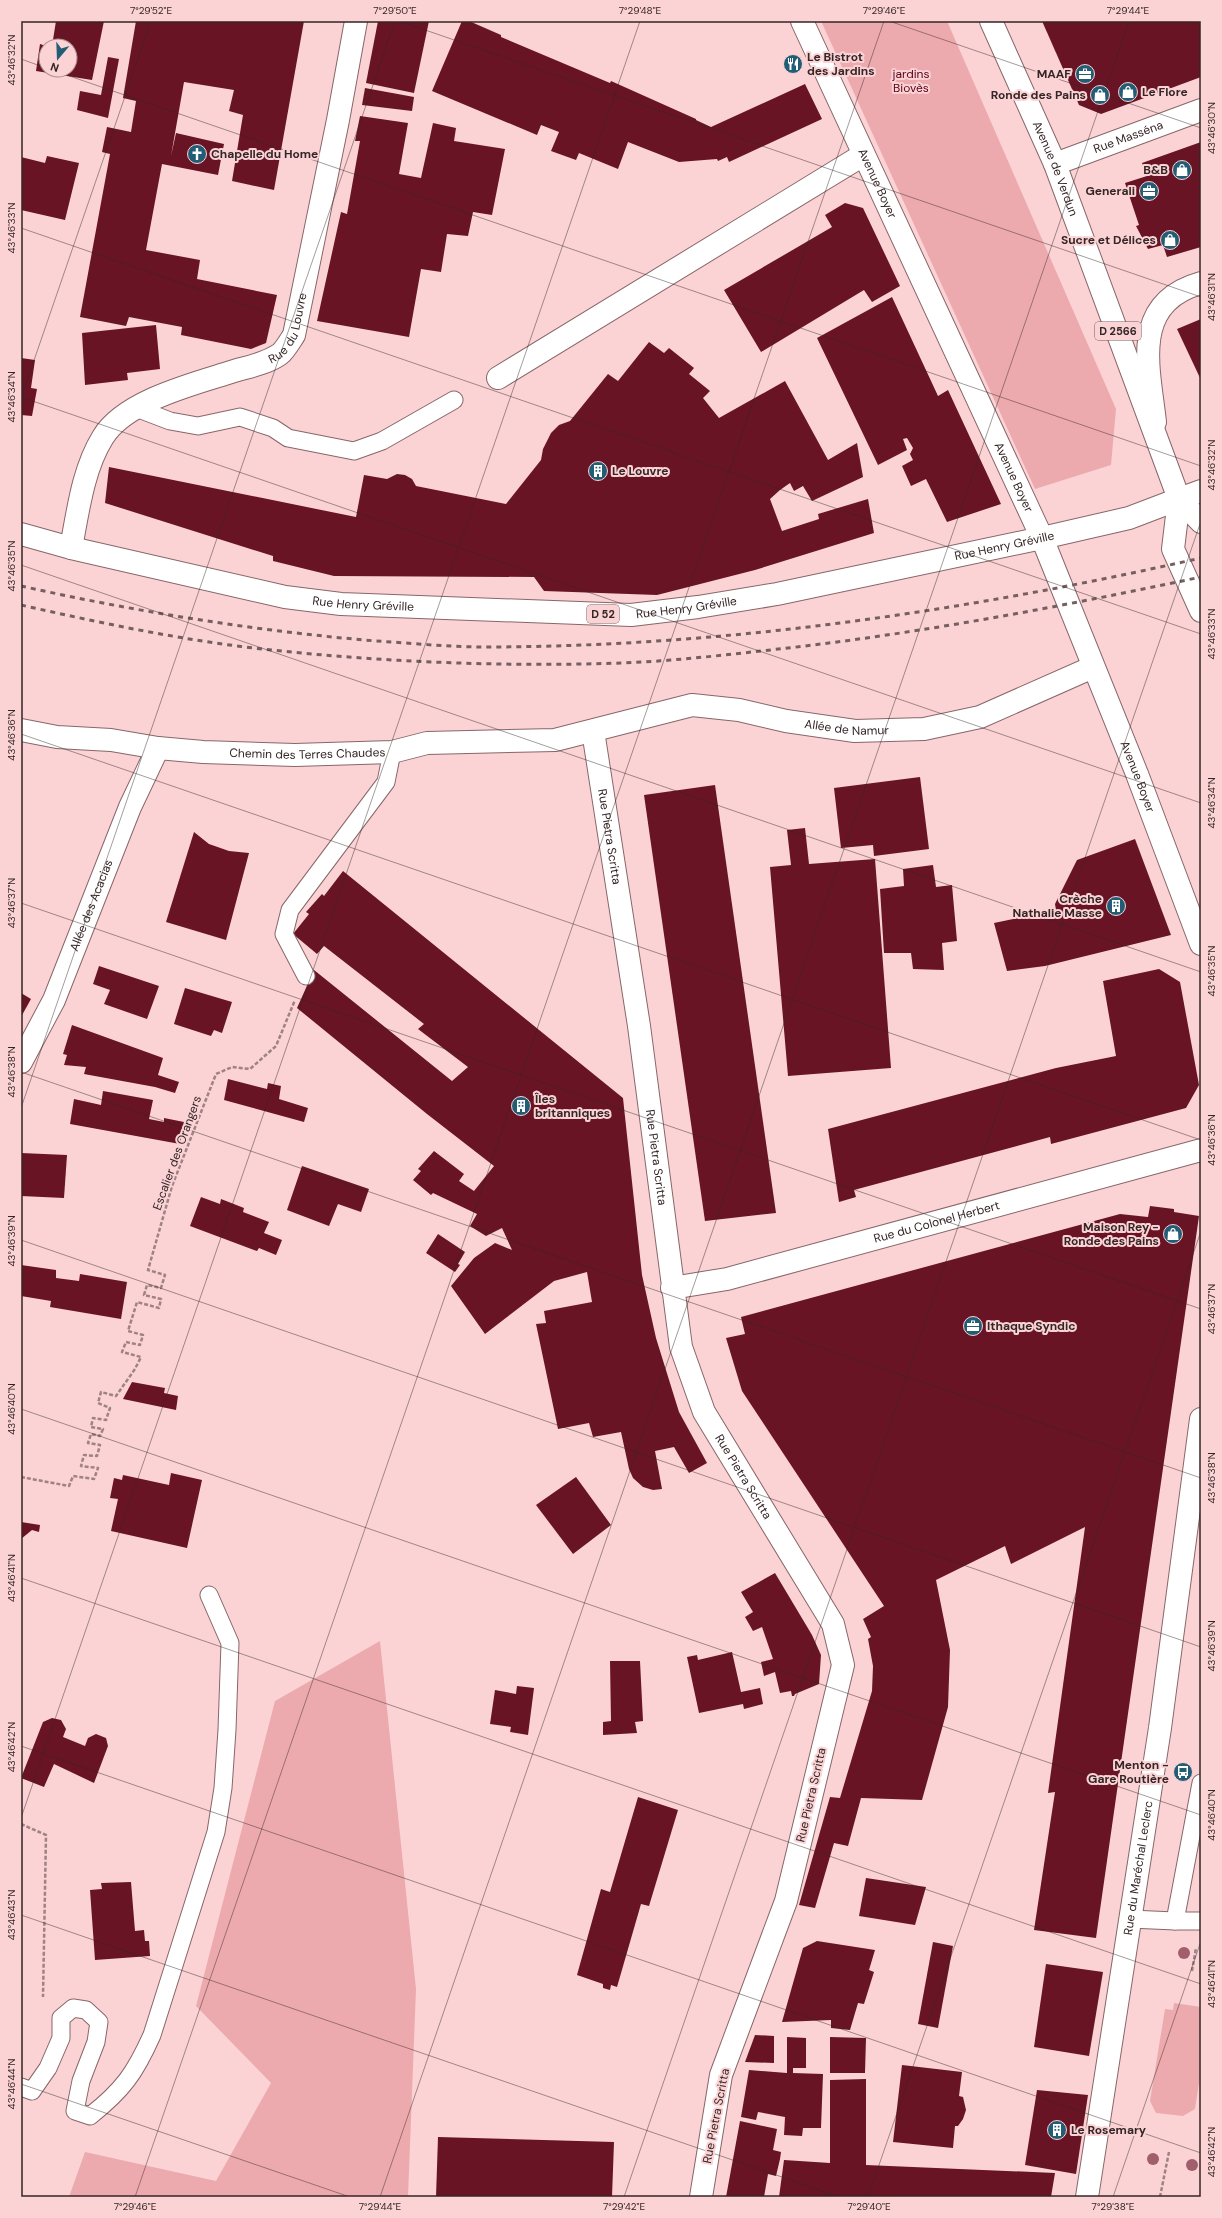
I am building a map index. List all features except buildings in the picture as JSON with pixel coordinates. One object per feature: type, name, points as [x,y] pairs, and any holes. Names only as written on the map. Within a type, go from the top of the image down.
[{"type":"street","name":"Rue du Louvre","points":[[71,548],[78,510],[92,457],[103,435],[123,416],[159,396],[262,362],[280,354],[294,335],[338,120],[356,21]]},
{"type":"street","name":"Avenue Boyer","points":[[802,21],[863,155],[910,250],[1042,538],[1137,774],[1201,944]]},
{"type":"street","name":"Avenue de Verdun","points":[[991,21],[1055,164],[1179,499],[1201,522]]},
{"type":"street","name":"Rue Masséna","points":[[1055,164],[1201,110]]},
{"type":"street","points":[[498,378],[863,155]]},
{"type":"street","points":[[1156,435],[1148,358],[1148,335],[1157,312],[1171,298],[1188,286],[1201,283]]},
{"type":"street","name":"Rue Henry Gréville","points":[[21,534],[71,548],[299,599],[341,604],[631,615],[698,607],[776,594],[1020,541],[1042,538],[1129,518],[1201,491]]},
{"type":"street","name":"Avenue de Verdun","points":[[1179,499],[1172,549],[1201,611]]},
{"type":"street","name":"Allée de Namur","points":[[593,731],[692,705],[739,710],[786,721],[855,731],[924,729],[980,716],[1093,667]]},
{"type":"street","name":"Chemin des Terres Chaudes","points":[[21,730],[57,737],[111,740],[158,748],[203,752],[295,755],[392,752],[427,742],[555,740],[593,731]]},
{"type":"street","name":"Rue Pietra Scritta","points":[[593,731],[639,1026],[672,1288],[681,1347],[704,1412],[833,1624],[842,1665],[786,1901],[721,2075],[702,2197]]},
{"type":"street","name":"Allée des Acacias","points":[[21,1062],[54,1000],[130,807],[158,748]]},
{"type":"street","name":"Rue du Colonel Herbert","points":[[672,1288],[727,1279],[1201,1150]]},
{"type":"street","name":"Rue du Maréchal Leclerc","points":[[1087,2197],[1160,1728],[1201,1418]]},
{"type":"lane","points":[[136,408],[170,421],[198,426],[240,417],[273,428],[288,438],[354,451],[382,441],[454,400]]},
{"type":"lane","points":[[306,976],[284,934],[290,910],[386,782],[392,752]]},
{"type":"lane","points":[[21,2087],[32,2091],[48,2068],[61,2038],[61,2018],[73,2008],[86,2010],[99,2022],[96,2042],[81,2081],[75,2111],[90,2116],[113,2098],[138,2066],[150,2041],[216,1832],[223,1788],[230,1643],[209,1595]]},
{"type":"lane","points":[[1175,1921],[1201,1782]]},
{"type":"lane","points":[[1130,1919],[1175,1921],[1201,1920]]},
{"type":"path","name":"Escalier des Orangers","points":[[21,1477],[69,1486],[74,1476],[94,1479],[98,1468],[81,1466],[84,1455],[97,1456],[100,1445],[88,1443],[91,1434],[100,1436],[103,1429],[91,1426],[93,1418],[106,1420],[110,1408],[98,1403],[102,1392],[116,1396],[135,1369],[141,1357],[122,1352],[126,1342],[140,1345],[143,1334],[128,1331],[137,1302],[159,1308],[161,1299],[144,1295],[147,1285],[161,1288],[165,1275],[148,1270],[172,1186],[216,1074],[232,1067],[250,1069],[276,1046],[306,976]]},
{"type":"path","points":[[21,1824],[46,1835],[43,2001],[61,2018]]},
{"type":"path","points":[[1160,2197],[1169,2152]]},
{"type":"green space","name":"jardins Biovès","points":[[821,21],[947,21],[1116,409],[1111,465],[1035,489]]},
{"type":"green space","points":[[380,1641],[416,1989],[408,2197],[69,2197],[85,2152],[216,2181],[271,2083],[196,2006],[275,1701]]},
{"type":"green space","points":[[1174,2003],[1201,2007],[1201,2070],[1195,2109],[1183,2116],[1156,2113],[1150,2101],[1165,2009],[1173,2010]]},
{"type":"railway","points":[[21,586],[197,620],[331,637],[470,647],[574,645],[665,641],[755,633],[845,622],[1023,594],[1201,558]]},
{"type":"railway","points":[[21,605],[201,641],[262,649],[352,657],[486,664],[621,663],[684,659],[840,642],[995,617],[1201,577]]},
{"type":"place","name":"Le Bistrot des Jardins","points":[[793,64]]},
{"type":"place","name":"MAAF","points":[[1085,74]]},
{"type":"place","name":"Le Flore","points":[[1128,92]]},
{"type":"place","name":"Ronde des Pains","points":[[1100,95]]},
{"type":"place","name":"Chapelle du Home","points":[[197,154]]},
{"type":"place","name":"B&B","points":[[1182,170]]},
{"type":"place","name":"Generali","points":[[1149,191]]},
{"type":"place","name":"Sucre et Délices","points":[[1170,240]]},
{"type":"place","name":"Le Louvre","points":[[598,471]]},
{"type":"place","name":"Crèche Nathalie Masse","points":[[1116,906]]},
{"type":"place","name":"Îles britanniques","points":[[521,1106]]},
{"type":"place","name":"Maison Rey - Ronde des Pains","points":[[1173,1234]]},
{"type":"place","name":"Ithaque Syndic","points":[[973,1326]]},
{"type":"place","name":"Menton - Gare Routière","points":[[1183,1772]]},
{"type":"place","name":"Le Rosemary","points":[[1057,2130]]}]
